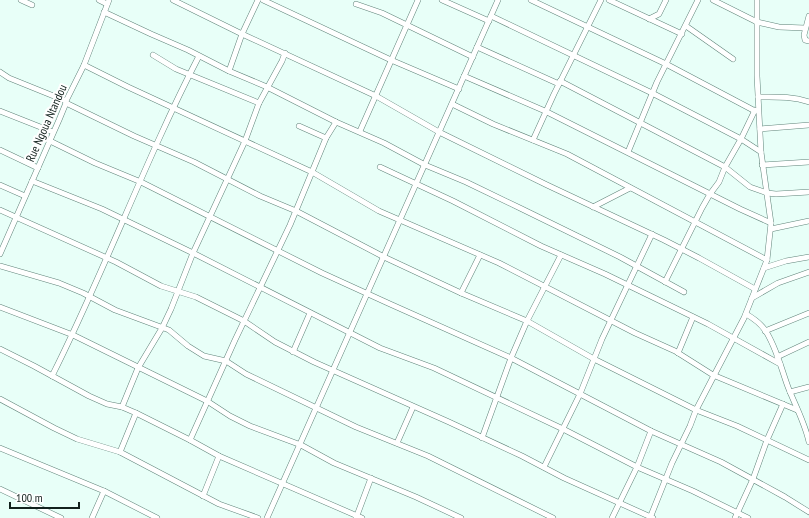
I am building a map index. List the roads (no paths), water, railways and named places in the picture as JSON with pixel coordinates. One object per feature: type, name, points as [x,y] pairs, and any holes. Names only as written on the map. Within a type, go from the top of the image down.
[{"type":"street","points":[[21,0],[32,5]]},
{"type":"street","points":[[99,0],[108,2]]},
{"type":"street","points":[[173,0],[242,34],[376,96],[439,132],[546,185],[652,234],[754,289]]},
{"type":"street","points":[[229,71],[242,34],[258,0]]},
{"type":"street","points":[[263,0],[391,60],[459,89]]},
{"type":"street","points":[[360,131],[418,0]]},
{"type":"street","points":[[442,0],[490,18],[574,54],[652,93],[761,152]]},
{"type":"street","points":[[267,518],[301,445],[316,408],[498,0]]},
{"type":"street","points":[[531,0],[666,64],[755,112]]},
{"type":"street","points":[[533,140],[559,82],[601,0]]},
{"type":"street","points":[[609,0],[682,34]]},
{"type":"street","points":[[648,19],[659,14],[666,0]]},
{"type":"street","points":[[628,152],[652,93],[698,0]]},
{"type":"street","points":[[713,0],[757,22],[779,27],[805,28]]},
{"type":"street","points":[[0,210],[107,258],[162,286],[196,297],[244,321],[293,352],[482,438],[651,518],[665,480],[696,410],[746,314],[766,260],[771,223],[761,152],[758,100],[757,0]]},
{"type":"street","name":"Rue Ngoua Ntandou","points":[[0,254],[1,247],[16,217],[84,64],[108,2]]},
{"type":"street","points":[[356,4],[382,13],[406,26],[473,57]]},
{"type":"street","points":[[104,12],[229,71],[267,87],[336,122],[360,131],[425,165],[466,182],[522,209],[636,266],[684,292]]},
{"type":"street","points":[[809,16],[804,35],[806,40],[809,41]]},
{"type":"street","points":[[686,26],[733,59]]},
{"type":"street","points":[[478,46],[559,82],[640,122],[725,167],[747,185],[767,193],[776,194],[809,192]]},
{"type":"street","points":[[122,407],[138,368],[162,328],[193,253],[245,140],[258,103],[285,53]]},
{"type":"street","points":[[153,55],[176,69],[258,103]]},
{"type":"street","points":[[52,376],[90,298],[123,219],[199,56]]},
{"type":"street","points":[[84,64],[128,87],[312,172],[361,201],[400,220],[546,286],[611,321],[678,353],[714,374],[797,410]]},
{"type":"street","points":[[0,72],[9,78],[66,102],[157,146],[194,162],[260,196],[296,211],[384,257],[527,321],[594,359],[696,410],[767,440],[809,460]]},
{"type":"street","points":[[464,76],[545,111],[740,209],[771,223]]},
{"type":"street","points":[[758,100],[788,97],[798,98],[809,102]]},
{"type":"street","points":[[665,282],[695,222],[710,194],[719,182],[725,167],[741,140],[755,112],[758,100]]},
{"type":"street","points":[[452,104],[493,124],[567,154],[766,260]]},
{"type":"street","points":[[0,111],[54,132]]},
{"type":"street","points":[[190,440],[296,211],[326,138],[336,122]]},
{"type":"street","points":[[760,129],[809,125]]},
{"type":"street","points":[[300,126],[326,138]]},
{"type":"street","points":[[50,141],[95,163],[141,182],[367,294],[511,358],[651,431],[721,462],[809,512]]},
{"type":"street","points":[[0,150],[38,168]]},
{"type":"street","points":[[762,165],[809,162]]},
{"type":"street","points":[[380,167],[561,255],[627,284],[734,337],[780,364]]},
{"type":"street","points":[[32,181],[91,204],[123,219],[380,348],[434,368],[563,429],[637,467],[693,492],[736,515],[748,518]]},
{"type":"street","points":[[0,185],[25,196]]},
{"type":"street","points":[[593,207],[630,188]]},
{"type":"street","points":[[771,229],[809,221]]},
{"type":"street","points":[[544,467],[580,394],[627,284],[652,234]]},
{"type":"street","points":[[461,292],[480,255]]},
{"type":"street","points":[[482,438],[511,358],[527,321],[561,255]]},
{"type":"street","points":[[764,268],[786,261],[809,257]]},
{"type":"street","points":[[0,266],[58,283],[83,293],[115,310],[169,330],[188,346],[204,356],[226,361],[246,374],[316,408],[356,427],[428,456],[553,518]]},
{"type":"street","points":[[752,298],[778,283],[809,272]]},
{"type":"street","points":[[0,307],[73,335],[207,401],[230,416],[250,426],[301,445],[334,463],[461,518]]},
{"type":"street","points":[[293,352],[310,313]]},
{"type":"street","points":[[765,331],[809,313]]},
{"type":"street","points":[[746,314],[758,322],[765,331],[780,364],[797,410],[808,433],[809,442]]},
{"type":"street","points":[[678,353],[693,317]]},
{"type":"street","points":[[777,357],[809,342]]},
{"type":"street","points":[[0,349],[89,396],[107,404],[122,407],[136,413],[219,456],[359,517],[371,478]]},
{"type":"street","points":[[790,392],[809,387]]},
{"type":"street","points":[[0,400],[66,434],[120,452],[219,504],[258,518]]},
{"type":"street","points":[[736,515],[753,479],[767,440],[783,404]]},
{"type":"street","points":[[397,443],[413,407]]},
{"type":"street","points":[[120,452],[136,413]]},
{"type":"street","points":[[612,518],[637,467],[651,431]]},
{"type":"street","points":[[0,448],[104,491],[157,518]]},
{"type":"street","points":[[203,496],[219,456]]},
{"type":"street","points":[[0,489],[62,518]]},
{"type":"street","points":[[92,518],[104,491]]},
{"type":"street","points":[[444,518],[448,512]]}]
